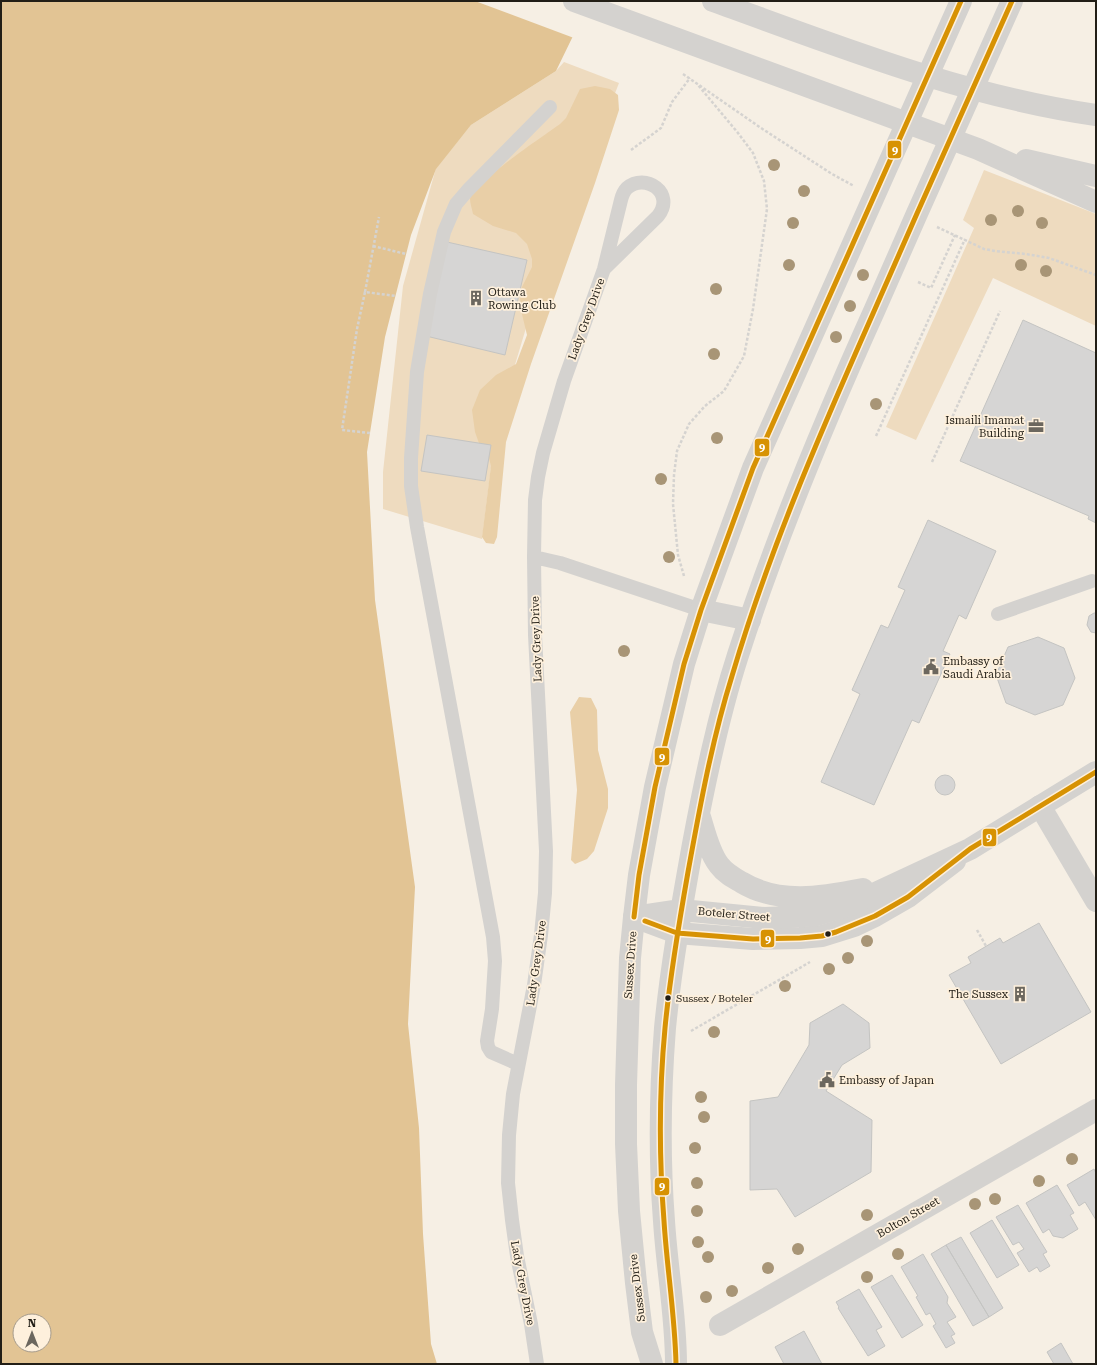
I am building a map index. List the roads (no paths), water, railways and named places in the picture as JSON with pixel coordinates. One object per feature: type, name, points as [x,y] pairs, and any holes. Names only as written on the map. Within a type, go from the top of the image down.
[{"type":"main road","points":[[574,1],[978,149],[1096,202]]},
{"type":"main road","points":[[713,1],[884,63],[996,95],[1096,115]]},
{"type":"main road","name":"Sussex Drive","points":[[652,1364],[642,1332],[629,1211],[626,1152],[626,1085],[630,958],[639,875],[655,787],[684,664],[701,610],[754,468],[961,1]]},
{"type":"main road","points":[[676,1364],[675,1327],[664,1222],[660,1145],[665,1031],[677,933],[714,740],[738,654],[778,540],[827,416],[1012,1]]},
{"type":"main road","points":[[978,149],[1096,176]]},
{"type":"main road","points":[[701,610],[750,620]]},
{"type":"main road","name":"Boteler Street","points":[[634,917],[677,933],[753,939],[800,938],[822,936],[836,932],[875,916],[908,897],[970,849],[1096,772]]},
{"type":"main road","points":[[1040,806],[1096,901]]},
{"type":"main road","points":[[699,815],[709,846],[718,864],[728,875],[750,888],[780,897],[807,898],[903,880]]},
{"type":"main road","name":"Boteler Street","points":[[634,917],[681,910],[764,918],[817,915],[850,905],[970,849]]},
{"type":"main road","name":"Bolton Street","points":[[720,1325],[1096,1110]]},
{"type":"lane","points":[[518,1064],[491,1052],[488,1047],[495,961],[492,937],[417,527],[411,486],[411,458],[417,372],[430,294],[444,232],[456,204],[550,107]]},
{"type":"lane","name":"Lady Grey Drive","points":[[537,1364],[532,1324],[515,1242],[508,1183],[509,1135],[513,1094],[534,985],[545,893],[546,851],[535,634],[535,500],[538,477],[564,381],[604,269],[617,212],[624,192],[628,187],[641,183],[648,184],[658,189],[664,198],[663,210],[604,269]]},
{"type":"lane","points":[[534,557],[560,562],[701,610]]},
{"type":"lane","points":[[998,614],[1092,581]]},
{"type":"place","name":"Ottawa Rowing Club","points":[[476,298]]},
{"type":"place","name":"Ismaili Imamat Building","points":[[1036,426]]},
{"type":"place","name":"Embassy of Saudi Arabia","points":[[931,667]]},
{"type":"place","name":"The Sussex","points":[[1020,994]]},
{"type":"place","name":"Sussex / Boteler","points":[[668,998]]},
{"type":"place","name":"Embassy of Japan","points":[[827,1080]]}]
